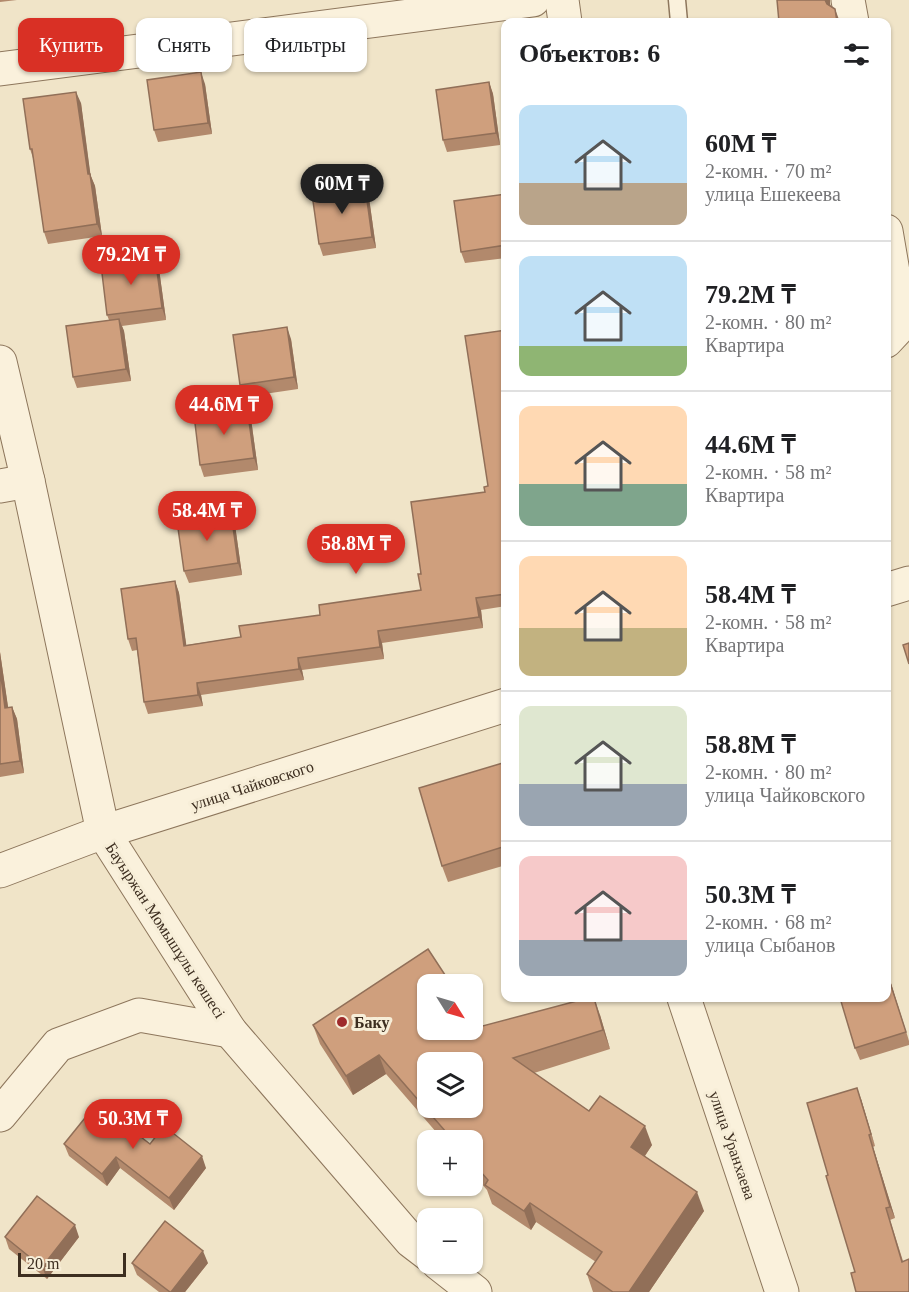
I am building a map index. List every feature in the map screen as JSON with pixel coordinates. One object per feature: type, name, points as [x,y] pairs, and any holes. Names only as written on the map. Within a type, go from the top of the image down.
[{"type":"street","points":[[0,69],[533,0]]},
{"type":"street","points":[[562,0],[564,18]]},
{"type":"street","points":[[848,0],[851,18]]},
{"type":"street","points":[[891,260],[898,301],[898,328],[891,336]]},
{"type":"street","name":"Бауыржан Момышұлы көшесі","points":[[0,362],[14,483],[103,832],[230,1030],[417,1246]]},
{"type":"street","points":[[891,588],[909,583]]},
{"type":"street","name":"улица Чайковского","points":[[0,871],[103,832],[501,707]]},
{"type":"street","name":"улица Уранхаева","points":[[685,1002],[783,1292]]},
{"type":"street","points":[[0,1115],[58,1045],[139,1016],[230,1030]]},
{"type":"street","points":[[452,1274],[475,1292]]},
{"type":"lane","points":[[677,0],[679,18]]},
{"type":"building","points":[[777,0],[825,0],[835,9],[836,18],[779,18]]},
{"type":"building","points":[[201,72],[208,123],[154,130],[147,80]]},
{"type":"building","points":[[489,82],[496,133],[443,140],[436,90]]},
{"type":"building","points":[[76,92],[97,224],[44,232],[23,99]]},
{"type":"building","points":[[365,186],[372,237],[319,244],[312,194]]},
{"type":"building","points":[[501,195],[501,246],[461,252],[454,201]]},
{"type":"building","points":[[155,257],[162,308],[107,315],[101,265]]},
{"type":"building","points":[[119,319],[126,369],[73,377],[66,326]]},
{"type":"building","points":[[287,327],[294,377],[240,385],[233,335]]},
{"type":"building","points":[[501,331],[501,595],[476,598],[479,617],[378,631],[380,647],[298,658],[299,669],[197,683],[198,695],[144,702],[136,638],[128,639],[121,589],[175,581],[184,646],[241,637],[239,626],[320,615],[319,605],[421,590],[418,574],[421,574],[411,502],[485,492],[484,487],[488,486],[465,336]]},
{"type":"building","points":[[247,407],[254,458],[200,465],[194,415]]},
{"type":"building","points":[[231,513],[238,563],[184,571],[177,521]]},
{"type":"building","points":[[909,643],[909,664],[903,645]]},
{"type":"building","points":[[0,669],[5,708],[12,707],[20,761],[0,764]]},
{"type":"building","points":[[501,763],[501,848],[442,866],[419,788]]},
{"type":"building","points":[[428,949],[444,974],[417,974],[417,1040],[483,1040],[483,1026],[573,1002],[595,1002],[603,1030],[513,1058],[589,1111],[600,1096],[645,1126],[631,1147],[697,1192],[629,1292],[613,1292],[587,1274],[602,1252],[530,1203],[524,1211],[485,1185],[488,1180],[483,1174],[483,1130],[444,1130],[434,1118],[483,1118],[483,1052],[417,1052],[417,1099],[379,1055],[346,1076],[313,1025]]},
{"type":"building","points":[[891,986],[906,1032],[855,1048],[841,1002],[891,1002]]},
{"type":"building","points":[[857,1088],[890,1207],[886,1208],[902,1262],[909,1259],[909,1292],[856,1292],[851,1273],[855,1272],[807,1103]]},
{"type":"building","points":[[97,1103],[150,1144],[164,1126],[202,1156],[169,1198],[116,1157],[102,1174],[64,1144]]},
{"type":"building","points":[[37,1196],[75,1225],[42,1267],[5,1237]]},
{"type":"building","points":[[165,1221],[203,1251],[171,1292],[132,1263]]},
{"type":"place","name":"Баку","points":[[342,1022]]}]
